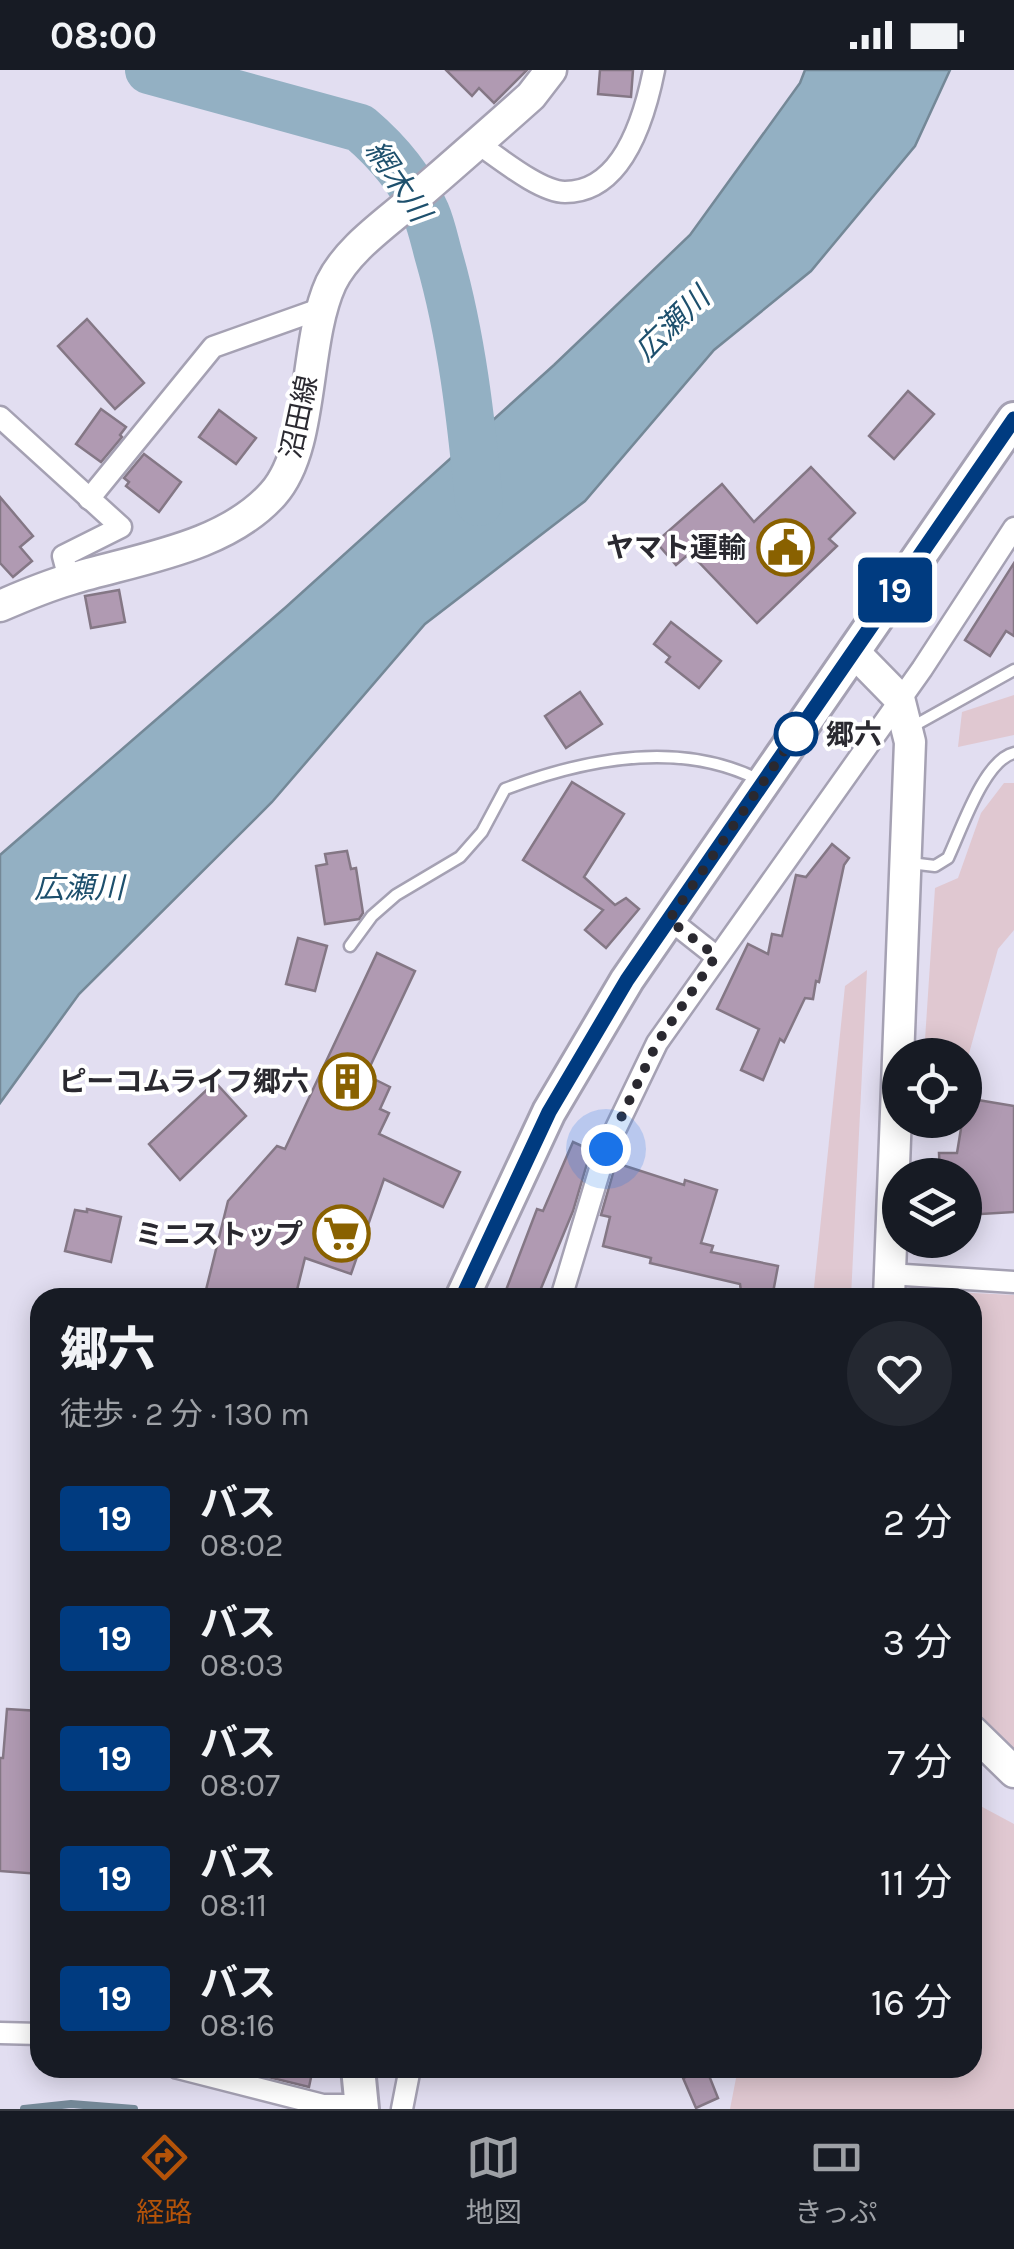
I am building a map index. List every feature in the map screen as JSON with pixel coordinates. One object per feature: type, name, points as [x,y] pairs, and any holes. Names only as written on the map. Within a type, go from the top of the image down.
[{"type":"main road","points":[[467,1288],[549,1112],[627,980],[1014,419]]},
{"type":"main road","points":[[359,2078],[362,2107]]},
{"type":"street","name":"沼田線","points":[[0,606],[69,579],[210,536],[247,516],[273,494],[291,467],[320,309],[334,278],[370,236],[531,96],[551,70]]},
{"type":"street","points":[[477,144],[542,185],[564,192],[598,184],[621,160],[646,110],[654,70]]},
{"type":"street","points":[[90,498],[212,347],[320,309]]},
{"type":"street","points":[[0,417],[120,527],[63,556],[69,579]]},
{"type":"street","points":[[565,1288],[606,1149],[657,1043],[1014,528]]},
{"type":"street","points":[[853,651],[899,698],[910,742],[889,1286],[1014,1282]]},
{"type":"street","points":[[669,920],[716,956]]},
{"type":"street","points":[[982,1742],[1014,1772]]},
{"type":"street","points":[[0,2033],[30,2034]]},
{"type":"street","points":[[217,2078],[323,2105],[362,2107]]},
{"type":"street","points":[[402,2109],[408,2078]]},
{"type":"lane","points":[[907,730],[1014,670]]},
{"type":"lane","points":[[906,863],[935,866],[948,858],[990,770],[1014,753]]},
{"type":"lane","points":[[350,946],[372,916],[396,895],[460,857],[482,832],[506,789],[517,784],[611,758],[661,756],[739,770],[763,782]]},
{"type":"shaded area","points":[[1014,695],[1014,735],[958,747],[962,712]]},
{"type":"shaded area","points":[[1004,783],[1014,783],[1014,930],[998,949],[973,1038],[925,1038],[935,888],[958,878],[981,813]]},
{"type":"shaded area","points":[[867,970],[851,1288],[814,1288],[845,986]]},
{"type":"shaded area","points":[[982,1293],[1014,1295],[1014,1749],[982,1723]]},
{"type":"shaded area","points":[[982,1807],[1014,1824],[1014,2109],[730,2109],[736,2078],[982,2078]]},
{"type":"water","name":"広瀬川","points":[[805,70],[950,70],[915,146],[811,271],[714,350],[585,501],[425,624],[272,802],[79,994],[0,1103],[0,855],[286,607],[554,365],[690,235],[800,83]]},
{"type":"building","points":[[446,70],[527,70],[494,103],[479,88],[472,96]]},
{"type":"building","points":[[600,70],[633,70],[631,97],[598,94]]},
{"type":"building","points":[[87,319],[144,383],[115,409],[58,346]]},
{"type":"building","points":[[908,391],[934,414],[894,459],[869,436]]},
{"type":"building","points":[[101,409],[126,427],[101,462],[76,444]]},
{"type":"building","points":[[219,410],[256,438],[236,464],[199,437]]},
{"type":"building","points":[[144,454],[181,482],[159,512],[126,486],[129,482],[124,478]]},
{"type":"building","points":[[811,467],[855,513],[829,539],[837,546],[757,623],[690,553],[676,565],[656,542],[722,484],[754,522]]},
{"type":"building","points":[[0,497],[33,536],[20,547],[32,561],[13,577],[0,563]]},
{"type":"building","points":[[1014,563],[1014,636],[1006,631],[990,656],[965,640]]},
{"type":"building","points":[[119,590],[125,622],[91,628],[85,596]]},
{"type":"building","points":[[671,622],[721,661],[699,688],[666,662],[670,657],[654,644]]},
{"type":"building","points":[[580,692],[602,724],[566,748],[545,716]]},
{"type":"building","points":[[572,782],[624,814],[584,877],[615,905],[626,898],[639,909],[606,948],[585,930],[603,910],[523,860]]},
{"type":"building","points":[[832,844],[849,858],[844,865],[819,982],[816,981],[813,999],[805,998],[784,1042],[780,1039],[763,1080],[741,1070],[759,1029],[717,1009],[748,944],[768,954],[772,934],[782,936],[796,875],[806,877]]},
{"type":"building","points":[[347,851],[351,869],[356,868],[363,913],[359,919],[325,924],[316,866],[327,864],[325,854]]},
{"type":"building","points":[[298,938],[327,946],[315,991],[286,984]]},
{"type":"building","points":[[377,953],[415,971],[366,1075],[390,1087],[380,1109],[389,1113],[379,1134],[460,1172],[443,1207],[384,1179],[351,1274],[305,1258],[298,1288],[206,1288],[228,1201],[277,1146],[285,1149]]},
{"type":"building","points":[[215,1082],[246,1116],[180,1180],[149,1144]]},
{"type":"building","points":[[982,1101],[1014,1106],[1014,1212],[982,1214],[982,1158],[939,1158],[939,1153],[957,1153],[959,1138],[982,1138]]},
{"type":"building","points":[[573,1142],[591,1150],[573,1211],[541,1288],[507,1288],[537,1209],[543,1211]]},
{"type":"building","points":[[616,1163],[684,1185],[685,1180],[717,1190],[701,1243],[713,1246],[711,1252],[778,1266],[774,1288],[741,1288],[740,1284],[650,1263],[651,1258],[603,1246],[610,1217],[601,1215]]},
{"type":"building","points":[[75,1210],[121,1217],[111,1262],[65,1251]]},
{"type":"building","points":[[7,1709],[30,1710],[30,1873],[0,1871]]},
{"type":"building","points":[[272,2078],[311,2078],[309,2087]]},
{"type":"building","points":[[683,2078],[710,2078],[718,2098],[696,2108]]},
{"type":"waterway","name":"網木川","points":[[149,70],[360,128],[398,166],[426,213],[447,287],[465,379],[479,502]]},
{"type":"waterway","points":[[24,2109],[71,2104],[134,2109]]},
{"type":"bus line","name":"19","points":[[467,1288],[549,1112],[627,980],[1014,419]]},
{"type":"place","name":"ヤマト運輸","points":[[785,547]]},
{"type":"place","name":"郷六","points":[[796,734]]},
{"type":"place","name":"ピーコムライフ郷六","points":[[348,1081]]},
{"type":"place","name":"ミニストップ","points":[[342,1234]]},
{"type":"route","points":[[606,1149],[657,1043],[716,956],[669,920],[796,734]]}]
